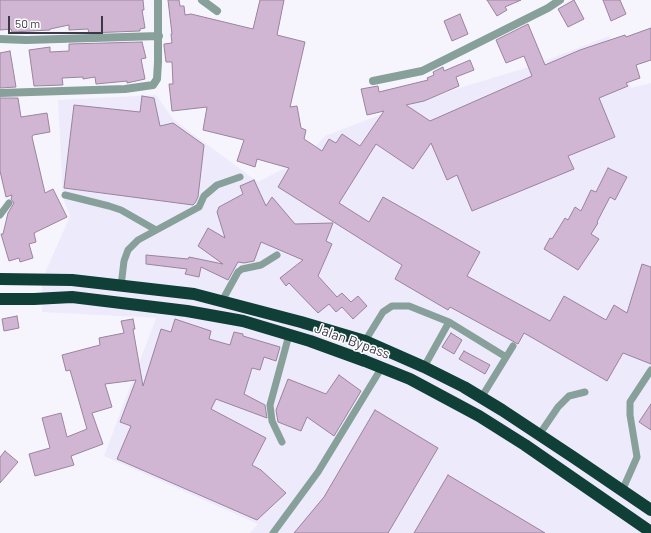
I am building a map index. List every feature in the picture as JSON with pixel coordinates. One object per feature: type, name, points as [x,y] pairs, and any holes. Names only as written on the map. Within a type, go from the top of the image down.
[{"type":"highway","name":"Jalan Bypass","points":[[0,279],[72,280],[194,294],[301,322],[365,341],[424,367],[464,387],[651,510]]},
{"type":"highway","name":"Jalan Bypass","points":[[0,299],[72,297],[187,311],[243,321],[382,367],[422,384],[479,416],[526,445],[651,532]]},
{"type":"street","points":[[0,94],[125,89],[153,85],[157,79],[158,0]]},
{"type":"street","points":[[202,0],[217,11]]},
{"type":"street","points":[[373,81],[422,71],[548,8],[560,0]]},
{"type":"street","points":[[0,39],[26,40],[158,36]]},
{"type":"lane","points":[[121,286],[124,261],[128,250],[138,240],[199,207],[208,191],[217,185],[240,177]]},
{"type":"lane","points":[[65,196],[121,210],[156,230]]},
{"type":"lane","points":[[0,215],[9,203]]},
{"type":"lane","points":[[222,301],[238,272],[242,269],[261,265],[277,255]]},
{"type":"lane","points":[[365,341],[383,312],[392,306],[409,306],[449,322],[506,357]]},
{"type":"lane","points":[[424,367],[449,322]]},
{"type":"lane","points":[[282,442],[272,421],[270,405],[289,335]]},
{"type":"lane","points":[[481,398],[513,346]]},
{"type":"lane","points":[[273,533],[318,472],[382,367]]},
{"type":"lane","points":[[622,491],[637,457],[630,415],[630,402],[651,370]]},
{"type":"lane","points":[[539,435],[558,407],[569,396],[585,392]]},
{"type":"shaded area","points":[[609,36],[631,88],[651,83],[651,533],[250,533],[258,524],[104,456],[156,318],[42,312],[42,280],[70,216],[63,198],[58,100],[156,95],[174,120],[258,182],[285,168],[291,160],[314,148],[325,136],[380,115],[469,85],[529,67]]},
{"type":"building","points":[[0,0],[143,0],[144,10],[142,10],[145,28],[140,29],[140,31],[89,33],[88,29],[69,30],[69,25],[50,30],[12,32],[11,29],[0,30]]},
{"type":"building","points":[[168,0],[179,0],[180,6],[184,6],[185,15],[191,14],[253,29],[260,0],[284,0],[277,35],[305,42],[290,107],[297,106],[301,128],[306,130],[304,139],[322,151],[329,139],[336,143],[342,134],[360,146],[384,111],[367,115],[361,89],[378,86],[379,92],[428,80],[427,78],[434,75],[433,72],[443,67],[444,71],[470,60],[474,70],[456,77],[459,86],[424,101],[406,105],[430,121],[532,76],[524,56],[506,63],[496,40],[528,24],[545,65],[580,50],[651,28],[651,60],[636,65],[640,78],[626,83],[628,86],[599,98],[615,137],[568,156],[574,169],[472,211],[457,175],[447,180],[431,143],[413,169],[376,144],[339,203],[369,222],[383,197],[480,252],[467,276],[550,321],[564,296],[606,320],[614,305],[627,313],[642,264],[651,267],[651,364],[623,353],[607,381],[524,333],[518,344],[450,307],[448,310],[395,279],[402,265],[278,187],[289,168],[257,159],[255,167],[237,161],[244,140],[203,130],[207,107],[172,111],[169,84],[173,84],[172,62],[166,62],[164,46],[164,44],[172,43]]},
{"type":"building","points":[[487,0],[521,0],[505,7],[507,10],[497,16]]},
{"type":"building","points":[[574,0],[584,19],[568,27],[558,9]]},
{"type":"building","points":[[603,0],[620,0],[626,14],[611,21]]},
{"type":"building","points":[[460,14],[468,34],[452,41],[444,21]]},
{"type":"building","points":[[142,42],[146,58],[141,59],[145,79],[127,83],[127,81],[96,84],[95,77],[83,79],[83,77],[62,78],[63,85],[34,86],[29,50],[50,47],[50,52],[69,51],[69,44]]},
{"type":"building","points":[[10,51],[16,87],[0,88],[0,53]]},
{"type":"building","points":[[142,96],[154,98],[160,126],[173,123],[204,145],[198,197],[195,203],[193,205],[64,188],[74,105],[140,112]]},
{"type":"building","points":[[0,98],[18,98],[21,117],[47,113],[50,132],[33,135],[32,137],[45,193],[53,189],[67,217],[34,233],[36,242],[29,244],[33,258],[20,262],[19,258],[9,261],[1,234],[3,234],[8,213],[14,203],[11,199],[12,195],[6,197],[0,171]]},
{"type":"building","points":[[608,168],[627,177],[615,200],[610,197],[597,222],[598,223],[591,234],[599,239],[578,270],[544,249],[550,238],[552,239],[565,218],[568,220],[575,207],[581,211],[591,190],[596,192]]},
{"type":"building","points":[[254,180],[266,206],[272,197],[295,224],[333,223],[326,241],[332,244],[318,276],[337,297],[342,293],[351,302],[358,296],[367,306],[353,319],[342,307],[336,312],[329,304],[318,313],[289,283],[286,286],[280,278],[303,260],[261,242],[254,261],[244,263],[238,262],[228,280],[201,267],[199,277],[185,274],[187,269],[146,264],[146,255],[188,259],[189,257],[223,264],[198,246],[208,228],[225,238],[217,212],[219,207],[243,194],[240,186]]},
{"type":"building","points":[[17,316],[19,328],[4,331],[2,319]]},
{"type":"building","points":[[133,319],[135,329],[133,329],[143,386],[161,329],[171,332],[175,319],[211,331],[209,339],[230,345],[234,332],[280,347],[276,361],[264,357],[260,370],[252,368],[244,394],[265,405],[267,418],[216,399],[211,409],[266,438],[252,465],[261,470],[286,493],[257,520],[117,459],[131,426],[120,422],[136,380],[105,384],[112,407],[92,413],[103,444],[71,456],[74,465],[35,476],[29,454],[50,448],[42,418],[61,413],[67,437],[87,429],[70,370],[66,371],[62,355],[100,345],[99,338],[124,333],[121,321]]},
{"type":"building","points":[[451,333],[462,340],[454,354],[442,347]]},
{"type":"building","points":[[464,351],[490,365],[485,374],[459,359]]},
{"type":"building","points":[[339,375],[361,391],[334,436],[307,417],[301,431],[278,422],[276,410],[288,379],[326,394]]},
{"type":"building","points":[[651,404],[651,430],[639,422]]},
{"type":"building","points":[[375,410],[438,448],[388,533],[294,533],[324,497]]},
{"type":"building","points":[[5,451],[18,462],[0,483],[0,457]]},
{"type":"building","points":[[448,475],[545,533],[414,533]]}]
